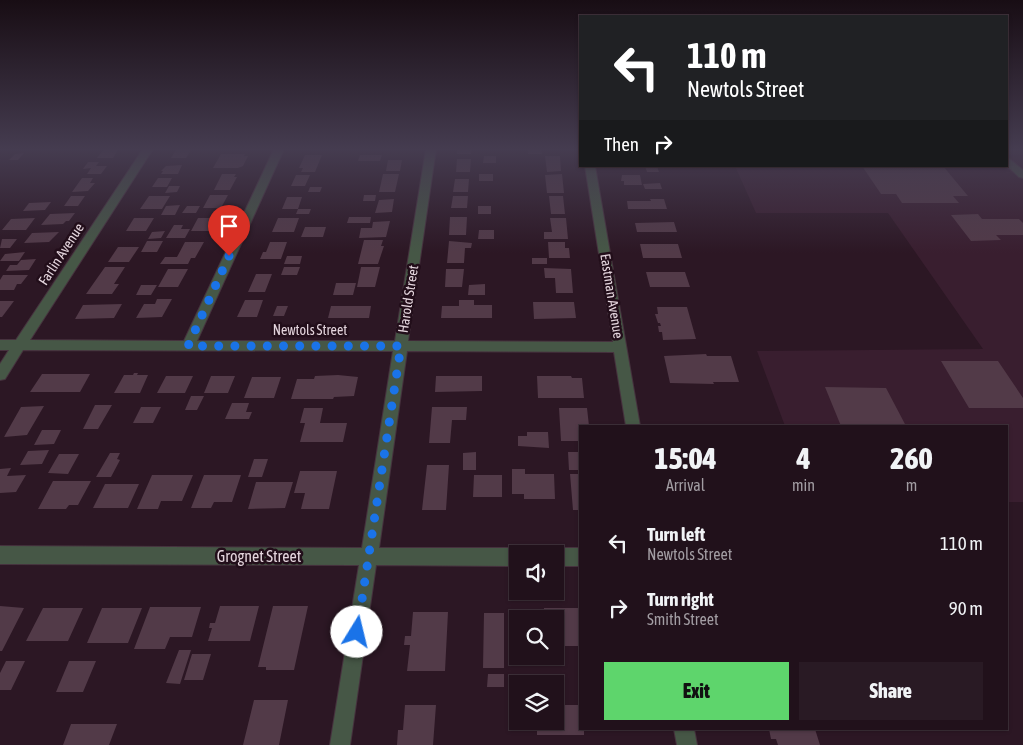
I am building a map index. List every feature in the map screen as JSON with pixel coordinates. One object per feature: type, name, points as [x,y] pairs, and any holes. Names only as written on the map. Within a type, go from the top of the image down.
[{"type":"street","name":"Farlin Avenue","points":[[0,375],[125,184]]},
{"type":"street","points":[[188,346],[263,184]]},
{"type":"street","name":"Harold Street","points":[[340,745],[426,184]]},
{"type":"street","name":"Eastman Avenue","points":[[593,184],[633,425]]},
{"type":"street","name":"Newtols Street","points":[[0,345],[620,346]]},
{"type":"street","name":"Grognet Street","points":[[0,555],[509,557]]},
{"type":"street","points":[[564,557],[579,557]]},
{"type":"street","points":[[684,730],[687,745]]},
{"type":"shaded area","points":[[743,184],[1023,184],[1023,502],[1008,502],[1008,425],[785,425],[757,351],[983,349],[888,213],[756,213]]},
{"type":"building","points":[[78,184],[94,184],[88,191],[72,192]]},
{"type":"building","points":[[154,184],[169,184],[167,187],[152,187]]},
{"type":"building","points":[[217,184],[233,184],[230,190],[214,190]]},
{"type":"building","points":[[292,184],[306,184],[305,186],[291,186]]},
{"type":"building","points":[[381,184],[397,184],[395,192],[379,192]]},
{"type":"building","points":[[454,184],[469,184],[468,192],[453,192]]},
{"type":"building","points":[[546,184],[563,184],[564,193],[547,193]]},
{"type":"building","points":[[642,184],[642,185],[624,185]]},
{"type":"building","points":[[643,184],[660,184],[662,189],[645,189]]},
{"type":"building","points":[[874,184],[958,184],[968,196],[953,196],[959,203],[902,203],[896,194],[881,194]]},
{"type":"building","points":[[169,186],[180,186],[177,192],[165,193]]},
{"type":"building","points":[[310,187],[322,187],[320,192],[308,192]]},
{"type":"building","points":[[210,195],[228,195],[221,208],[203,208]]},
{"type":"building","points":[[364,195],[376,195],[375,201],[363,201]]},
{"type":"building","points":[[71,196],[85,196],[78,206],[64,206]]},
{"type":"building","points":[[149,196],[170,196],[162,209],[140,209]]},
{"type":"building","points":[[453,196],[468,196],[467,208],[451,208]]},
{"type":"building","points":[[549,196],[563,196],[565,214],[551,214]]},
{"type":"building","points":[[287,197],[302,197],[298,209],[282,209]]},
{"type":"building","points":[[394,199],[392,212],[375,213],[379,200]]},
{"type":"building","points":[[650,199],[664,199],[667,209],[628,209],[627,201],[651,201]]},
{"type":"building","points":[[51,202],[45,210],[23,211],[29,203]]},
{"type":"building","points":[[180,205],[175,215],[161,215],[166,206]]},
{"type":"building","points":[[187,206],[200,206],[196,213],[182,213]]},
{"type":"building","points":[[478,206],[491,206],[491,214],[478,214]]},
{"type":"building","points":[[298,209],[311,209],[309,214],[296,214]]},
{"type":"building","points":[[75,213],[69,221],[63,224],[41,225],[50,214]]},
{"type":"building","points":[[978,214],[982,219],[1019,219],[1023,223],[1023,235],[996,235],[1001,240],[971,241],[951,215]]},
{"type":"building","points":[[349,217],[371,217],[370,223],[347,223]]},
{"type":"building","points":[[450,217],[467,217],[466,235],[449,235]]},
{"type":"building","points":[[35,218],[26,230],[2,230],[11,219]]},
{"type":"building","points":[[134,218],[154,218],[146,231],[126,231]]},
{"type":"building","points":[[198,218],[216,218],[209,231],[191,231]]},
{"type":"building","points":[[278,218],[299,218],[294,232],[272,232]]},
{"type":"building","points":[[550,218],[566,218],[568,239],[544,239],[544,232],[552,232]]},
{"type":"building","points":[[390,221],[386,237],[359,238],[361,228],[372,228],[373,222]]},
{"type":"building","points":[[674,222],[677,232],[637,232],[635,223]]},
{"type":"building","points":[[174,225],[183,225],[181,229],[190,229],[185,238],[166,238]]},
{"type":"building","points":[[305,227],[326,227],[323,237],[301,237]]},
{"type":"building","points":[[479,230],[494,230],[494,239],[478,239]]},
{"type":"building","points":[[165,231],[161,238],[148,239],[152,232]]},
{"type":"building","points":[[59,232],[49,242],[24,243],[32,233]]},
{"type":"building","points":[[2,239],[17,239],[10,248],[0,248]]},
{"type":"building","points":[[364,240],[383,240],[381,246],[384,246],[378,264],[358,264]]},
{"type":"building","points":[[147,241],[163,241],[157,252],[141,252]]},
{"type":"building","points":[[449,241],[472,243],[471,248],[465,248],[464,263],[447,263]]},
{"type":"building","points":[[185,242],[204,242],[195,258],[191,258],[188,264],[160,264],[165,257],[177,257]]},
{"type":"building","points":[[270,242],[287,242],[281,259],[260,259],[263,252],[266,252]]},
{"type":"building","points":[[548,242],[565,242],[565,248],[569,248],[570,258],[549,258]]},
{"type":"building","points":[[640,244],[678,244],[682,258],[643,258]]},
{"type":"building","points":[[118,247],[139,247],[129,262],[108,262]]},
{"type":"building","points":[[25,252],[19,261],[0,261],[5,254]]},
{"type":"building","points":[[287,256],[302,256],[300,264],[284,264]]},
{"type":"building","points":[[532,258],[547,258],[547,264],[532,264]]},
{"type":"building","points":[[36,259],[29,270],[6,271],[10,265],[17,265],[21,260]]},
{"type":"building","points":[[105,267],[125,267],[114,284],[119,284],[112,294],[86,294]]},
{"type":"building","points":[[284,267],[300,267],[297,275],[281,275]]},
{"type":"building","points":[[361,267],[380,267],[375,287],[357,287]]},
{"type":"building","points":[[544,268],[571,269],[573,293],[556,293],[555,278],[545,278]]},
{"type":"building","points":[[168,269],[188,269],[178,287],[158,287]]},
{"type":"building","points":[[446,269],[464,269],[462,287],[445,287]]},
{"type":"building","points":[[646,272],[685,272],[690,287],[650,287]]},
{"type":"building","points":[[256,274],[272,274],[265,292],[248,292]]},
{"type":"building","points":[[3,275],[28,275],[21,284],[17,284],[14,290],[0,290],[0,280]]},
{"type":"building","points":[[336,283],[356,283],[353,295],[333,295]]},
{"type":"building","points":[[485,284],[485,295],[468,295],[469,285]]},
{"type":"building","points":[[141,285],[157,285],[151,295],[136,295]]},
{"type":"building","points":[[157,299],[172,299],[162,317],[136,318],[144,304],[155,304]]},
{"type":"building","points":[[245,300],[263,300],[257,317],[237,317]]},
{"type":"building","points":[[459,300],[474,300],[474,305],[492,305],[492,318],[441,318],[442,306],[459,306]]},
{"type":"building","points":[[0,301],[14,301],[2,317],[0,317]]},
{"type":"building","points":[[533,302],[574,302],[576,318],[534,319]]},
{"type":"building","points":[[122,304],[114,318],[75,319],[83,305]]},
{"type":"building","points":[[277,306],[288,306],[284,316],[273,316]]},
{"type":"building","points":[[331,306],[371,306],[369,318],[328,318]]},
{"type":"building","points":[[657,307],[687,307],[696,339],[663,340],[662,332],[659,332],[658,326],[661,326],[655,314],[658,314]]},
{"type":"building","points":[[706,354],[707,356],[731,356],[739,382],[713,382],[714,384],[670,383],[664,356]]},
{"type":"building","points":[[941,361],[998,361],[1023,398],[1023,408],[969,408]]},
{"type":"building","points":[[138,373],[137,375],[148,375],[140,393],[114,393],[124,375],[133,375]]},
{"type":"building","points":[[42,374],[90,374],[80,392],[30,392]]},
{"type":"building","points":[[338,375],[358,377],[354,396],[334,397],[333,399],[291,399],[297,379],[314,379],[315,376]]},
{"type":"building","points":[[166,376],[193,376],[185,393],[157,393]]},
{"type":"building","points":[[211,376],[235,376],[228,393],[204,393]]},
{"type":"building","points":[[436,376],[482,376],[482,391],[435,392]]},
{"type":"building","points":[[537,376],[571,376],[572,378],[582,378],[584,398],[538,398]]},
{"type":"building","points":[[252,377],[281,377],[274,398],[244,398]]},
{"type":"building","points":[[825,387],[886,388],[905,425],[841,425]]},
{"type":"building","points":[[191,396],[204,396],[197,410],[185,410]]},
{"type":"building","points":[[232,403],[249,403],[246,412],[252,412],[249,419],[225,419]]},
{"type":"building","points":[[95,405],[112,405],[98,429],[83,429]]},
{"type":"building","points":[[44,406],[27,435],[4,437],[21,407]]},
{"type":"building","points":[[141,407],[161,407],[153,423],[133,423]]},
{"type":"building","points":[[432,407],[467,407],[466,420],[452,420],[450,443],[429,443]]},
{"type":"building","points":[[304,408],[323,408],[320,423],[347,423],[343,442],[300,442],[305,423],[300,423]]},
{"type":"building","points":[[559,408],[587,408],[589,425],[579,425],[579,441],[561,441]]},
{"type":"building","points":[[42,430],[61,430],[54,444],[34,445]]},
{"type":"building","points":[[527,432],[548,432],[549,448],[518,446],[518,436],[527,436]]},
{"type":"building","points":[[49,450],[42,464],[20,465],[28,451]]},
{"type":"building","points":[[476,452],[476,470],[463,470],[463,453]]},
{"type":"building","points":[[568,452],[579,452],[579,470],[569,470]]},
{"type":"building","points":[[110,453],[120,453],[117,459],[120,460],[111,477],[96,477]]},
{"type":"building","points":[[59,454],[79,454],[68,474],[48,473]]},
{"type":"building","points":[[254,459],[268,459],[262,477],[248,477]]},
{"type":"building","points":[[427,465],[449,465],[446,510],[422,510]]},
{"type":"building","points":[[11,468],[7,476],[26,475],[16,492],[0,493],[0,469]]},
{"type":"building","points":[[512,469],[525,469],[525,474],[554,474],[555,499],[524,499],[524,494],[512,494]]},
{"type":"building","points":[[300,471],[337,471],[329,509],[301,509],[305,493],[294,493]]},
{"type":"building","points":[[570,474],[579,474],[579,510],[573,510]]},
{"type":"building","points":[[152,475],[193,475],[182,501],[161,501],[158,509],[137,509]]},
{"type":"building","points":[[204,475],[241,475],[232,502],[214,502],[211,508],[191,508]]},
{"type":"building","points":[[474,475],[502,475],[502,497],[473,497]]},
{"type":"building","points":[[53,481],[91,481],[78,505],[69,505],[66,509],[38,509]]},
{"type":"building","points":[[256,482],[293,482],[285,508],[248,509]]},
{"type":"building","points":[[105,484],[139,484],[128,508],[93,508]]},
{"type":"building","points":[[0,606],[24,608],[2,651],[0,651]]},
{"type":"building","points":[[220,606],[259,606],[250,641],[208,641],[212,628],[209,628],[210,623],[215,623]]},
{"type":"building","points":[[273,606],[308,606],[294,670],[266,670],[266,667],[258,667]]},
{"type":"building","points":[[150,607],[201,607],[192,637],[170,637],[165,649],[134,649]]},
{"type":"building","points":[[43,608],[83,608],[68,641],[26,641]]},
{"type":"building","points":[[102,608],[142,608],[128,643],[87,643]]},
{"type":"building","points":[[544,608],[579,608],[579,646],[564,646],[564,610],[544,610]]},
{"type":"building","points":[[413,612],[448,612],[445,671],[407,671],[410,645],[404,645],[405,636],[411,636]]},
{"type":"building","points":[[484,613],[504,613],[504,668],[483,668]]},
{"type":"building","points":[[179,650],[191,650],[180,684],[166,683]]},
{"type":"building","points":[[192,654],[211,654],[203,680],[184,680]]},
{"type":"building","points":[[6,661],[25,661],[11,690],[0,690],[0,673]]},
{"type":"building","points":[[69,661],[96,661],[83,692],[56,692]]},
{"type":"building","points":[[488,674],[504,674],[504,687],[487,687]]},
{"type":"building","points":[[254,700],[288,700],[279,745],[243,745]]},
{"type":"building","points":[[405,705],[436,705],[433,745],[397,745],[398,730],[403,730]]},
{"type":"building","points":[[564,705],[579,705],[579,730],[584,730],[584,735],[537,735],[537,730],[564,730]]},
{"type":"building","points":[[71,724],[117,724],[109,745],[63,745]]},
{"type":"building","points":[[769,730],[815,730],[820,745],[778,745],[776,739],[771,739]]},
{"type":"route","points":[[229,256],[188,346],[401,346],[357,632]]}]
